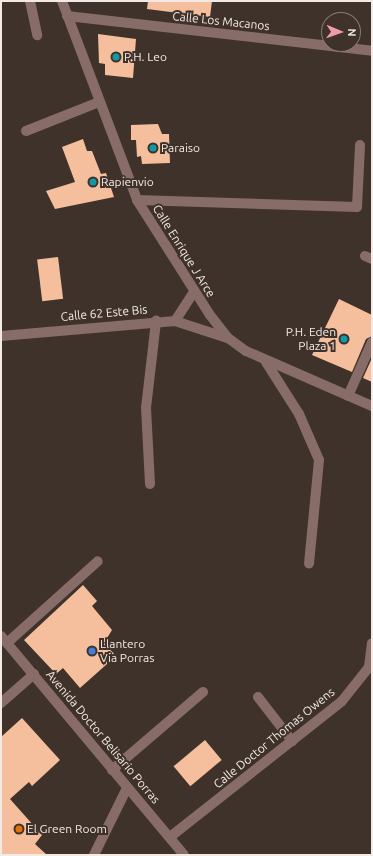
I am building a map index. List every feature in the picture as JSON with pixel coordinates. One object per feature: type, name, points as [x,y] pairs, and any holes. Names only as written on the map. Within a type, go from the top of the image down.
[{"type":"street","points":[[30,1],[37,35]]},
{"type":"street","name":"Calle Enrique J Arce","points":[[62,1],[137,200],[194,292],[228,338],[266,362],[372,406]]},
{"type":"street","name":"Calle Los Macanos","points":[[67,16],[372,51]]},
{"type":"street","points":[[26,131],[99,102]]},
{"type":"street","points":[[137,200],[357,207],[360,145]]},
{"type":"street","points":[[175,321],[194,292]]},
{"type":"street","points":[[150,484],[146,408],[156,321]]},
{"type":"street","name":"Calle 62 Este Bis","points":[[1,336],[156,321],[175,321],[228,338]]},
{"type":"street","points":[[348,396],[372,342]]},
{"type":"street","points":[[266,362],[299,414],[320,460],[309,564]]},
{"type":"street","points":[[4,640],[98,561]]},
{"type":"street","name":"Avenida Doctor Belisario Porras","points":[[4,640],[184,855]]},
{"type":"street","name":"Calle Doctor Thomas Owens","points":[[170,837],[342,701],[369,667],[372,643]]},
{"type":"street","points":[[1,703],[34,674]]},
{"type":"street","points":[[112,770],[203,692]]},
{"type":"street","points":[[258,698],[292,741]]},
{"type":"street","points":[[94,855],[127,788]]},
{"type":"building","points":[[148,1],[212,1],[210,17],[147,9]]},
{"type":"building","name":"P.H. Leo","points":[[98,34],[136,39],[133,78],[105,75],[105,64],[99,63]]},
{"type":"building","name":"Paraiso","points":[[158,124],[162,134],[169,134],[170,163],[142,164],[141,156],[137,157],[136,140],[131,140],[131,125]]},
{"type":"building","points":[[83,139],[87,151],[92,151],[101,174],[106,173],[114,197],[55,209],[46,191],[75,182],[62,147]]},
{"type":"building","points":[[58,257],[63,299],[42,301],[37,260]]},
{"type":"building","name":"P.H. Eden Plaza 1","points":[[339,299],[372,315],[372,336],[366,339],[352,372],[312,355]]},
{"type":"building","points":[[372,358],[372,382],[363,378]]},
{"type":"building","points":[[83,585],[97,601],[92,606],[112,630],[104,643],[116,656],[80,688],[63,668],[56,674],[24,640]]},
{"type":"building","points":[[22,718],[60,760],[32,786],[29,782],[10,799],[42,835],[35,844],[47,855],[1,855],[1,737]]},
{"type":"building","points":[[205,740],[222,760],[190,786],[174,766]]},
{"type":"place","name":"P.H. Leo","points":[[116,57]]},
{"type":"place","name":"Paraiso","points":[[153,148]]},
{"type":"place","name":"Rapienvio","points":[[93,182]]},
{"type":"place","name":"P.H. Eden Plaza 1","points":[[344,339]]},
{"type":"place","name":"Llantero Via Porras","points":[[92,651]]},
{"type":"place","name":"El Green Room","points":[[19,829]]}]
